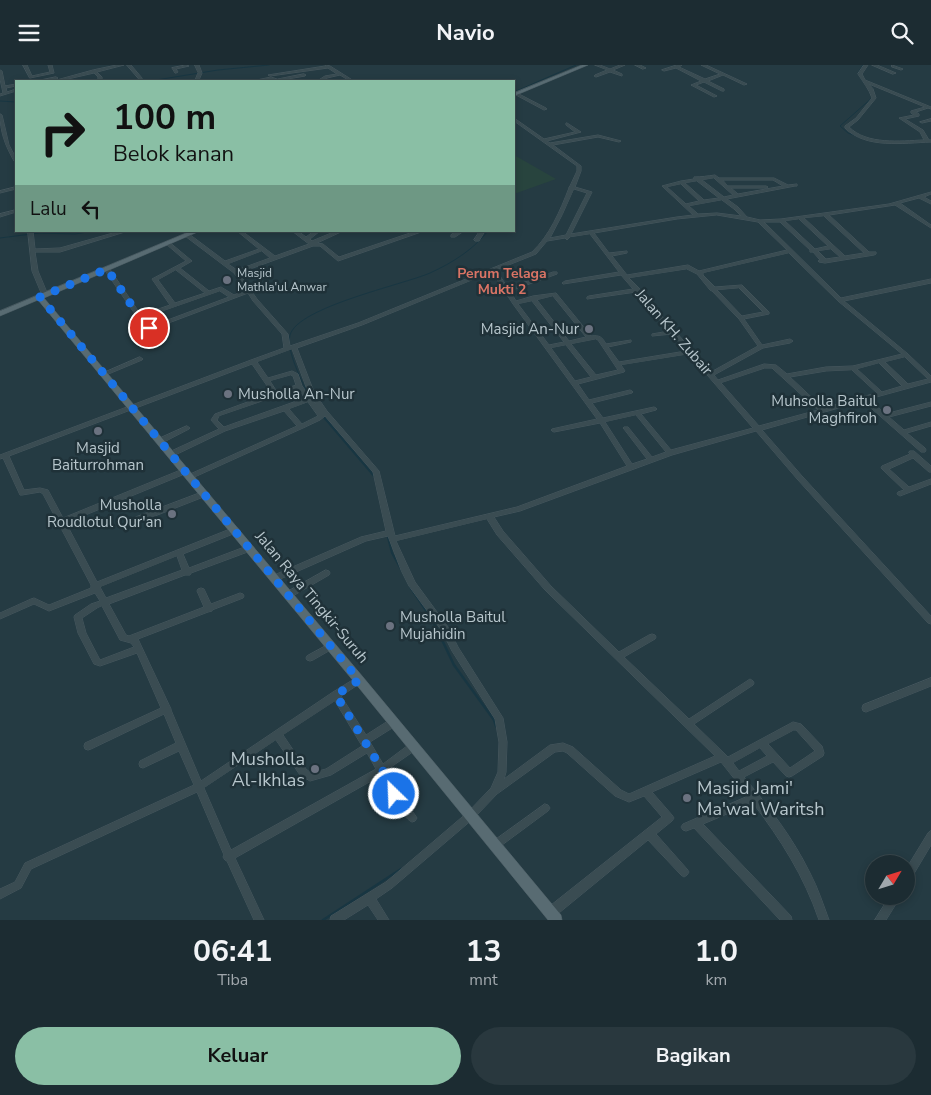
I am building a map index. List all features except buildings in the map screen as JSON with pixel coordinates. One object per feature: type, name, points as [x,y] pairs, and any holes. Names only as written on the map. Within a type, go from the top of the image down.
[{"type":"main road","points":[[515,95],[586,65]]},
{"type":"main road","points":[[0,314],[194,232]]},
{"type":"main road","name":"Jalan Raya Tingkir-Suruh","points":[[42,296],[131,407],[496,845],[552,916]]},
{"type":"street","points":[[26,65],[30,77],[52,73],[50,65]]},
{"type":"street","points":[[55,80],[118,65]]},
{"type":"street","points":[[129,65],[141,79]]},
{"type":"street","points":[[176,72],[174,68],[186,65],[190,70]]},
{"type":"street","points":[[597,65],[620,75]]},
{"type":"street","points":[[596,76],[622,65]]},
{"type":"street","points":[[637,65],[644,68]]},
{"type":"street","points":[[703,65],[745,84]]},
{"type":"street","points":[[866,65],[860,73],[871,89],[874,98],[857,119],[848,125],[847,129],[863,138],[882,142],[929,141]]},
{"type":"street","points":[[874,65],[894,73]]},
{"type":"street","points":[[274,79],[327,66],[350,80]]},
{"type":"street","points":[[664,71],[678,66],[702,81],[723,90]]},
{"type":"street","points":[[888,70],[897,67]]},
{"type":"street","points":[[264,70],[274,79],[304,75]]},
{"type":"street","points":[[0,71],[4,87],[2,93]]},
{"type":"street","points":[[94,71],[100,77],[100,80]]},
{"type":"street","points":[[715,96],[693,86],[723,74]]},
{"type":"street","points":[[321,80],[326,77],[341,75]]},
{"type":"street","points":[[73,77],[78,80]]},
{"type":"street","points":[[864,81],[930,108]]},
{"type":"street","points":[[4,87],[15,85]]},
{"type":"street","points":[[2,93],[15,90]]},
{"type":"street","points":[[515,95],[545,109]]},
{"type":"street","points":[[929,141],[922,131],[901,118],[918,115],[912,112],[930,108]]},
{"type":"street","points":[[0,115],[7,145],[15,159]]},
{"type":"street","points":[[259,920],[228,857],[167,709],[139,649],[134,640],[123,638],[43,490],[22,493],[2,456],[290,347],[360,324],[528,257],[539,249],[545,241],[579,171],[578,164],[515,120]]},
{"type":"street","points":[[922,122],[931,121]]},
{"type":"street","points":[[545,140],[579,132],[567,124]]},
{"type":"street","points":[[551,144],[598,136],[619,141]]},
{"type":"street","points":[[7,145],[14,144]]},
{"type":"street","points":[[697,216],[664,186],[713,175],[736,195]]},
{"type":"street","points":[[696,178],[736,208],[745,218]]},
{"type":"street","points":[[719,179],[774,179],[787,186]]},
{"type":"street","points":[[681,181],[703,201]]},
{"type":"street","points":[[687,205],[795,185]]},
{"type":"street","points":[[729,187],[753,186],[774,188]]},
{"type":"street","points":[[567,237],[590,192],[572,187]]},
{"type":"street","points":[[0,192],[15,188]]},
{"type":"street","points":[[717,214],[760,221],[781,220],[896,203],[931,193]]},
{"type":"street","points":[[921,197],[931,203]]},
{"type":"street","points":[[896,203],[931,227]]},
{"type":"street","points":[[0,208],[2,215],[15,211]]},
{"type":"street","points":[[545,241],[717,214],[736,208]]},
{"type":"street","points":[[781,220],[822,261],[871,253],[825,214]]},
{"type":"street","points":[[800,217],[844,258]]},
{"type":"street","points":[[760,221],[840,300],[906,355],[931,379]]},
{"type":"street","points":[[33,251],[60,250],[123,232]]},
{"type":"street","points":[[240,232],[274,258]]},
{"type":"street","points":[[296,232],[313,243],[320,245],[338,259],[419,232]]},
{"type":"street","points":[[307,239],[317,232]]},
{"type":"street","points":[[236,272],[339,232]]},
{"type":"street","points":[[453,236],[460,232]]},
{"type":"street","points":[[477,240],[482,232]]},
{"type":"street","points":[[30,233],[35,271],[42,296]]},
{"type":"street","name":"Jalan KH. Zubair","points":[[592,234],[624,275],[710,375],[931,621]]},
{"type":"street","points":[[61,522],[187,474],[301,427],[322,416],[308,394],[285,335],[248,291],[236,272],[187,235]]},
{"type":"street","points":[[168,243],[189,260],[155,280],[173,305]]},
{"type":"street","points":[[812,251],[831,247]]},
{"type":"street","points":[[225,263],[263,249]]},
{"type":"street","points":[[699,273],[791,251]]},
{"type":"street","points":[[608,255],[625,252]]},
{"type":"street","points":[[565,283],[688,267],[699,273],[741,318],[760,347]]},
{"type":"street","points":[[177,268],[208,293]]},
{"type":"street","points":[[107,269],[149,329],[248,291]]},
{"type":"street","points":[[494,271],[632,467]]},
{"type":"street","points":[[506,290],[555,273]]},
{"type":"street","points":[[840,300],[931,281]]},
{"type":"street","points":[[712,289],[740,286],[767,313],[741,318]]},
{"type":"street","points":[[140,317],[223,289],[233,297]]},
{"type":"street","points":[[515,303],[550,294],[559,289]]},
{"type":"street","points":[[589,298],[638,290]]},
{"type":"street","points":[[550,294],[556,296],[590,338]]},
{"type":"street","points":[[533,298],[595,378]]},
{"type":"street","points":[[654,335],[673,332]]},
{"type":"street","points":[[548,347],[598,337],[619,364],[622,371],[573,383]]},
{"type":"street","points":[[605,346],[629,341]]},
{"type":"street","points":[[710,375],[760,347],[790,341]]},
{"type":"street","points":[[619,364],[690,351]]},
{"type":"street","points":[[788,376],[826,369],[853,368],[906,355]]},
{"type":"street","points":[[104,373],[140,359]]},
{"type":"street","points":[[253,361],[276,394]]},
{"type":"street","points":[[880,361],[906,386]]},
{"type":"street","points":[[717,382],[770,365],[778,367],[821,409]]},
{"type":"street","points":[[853,368],[880,393]]},
{"type":"street","points":[[268,380],[292,373],[296,375],[299,386],[325,412],[376,471],[389,534],[412,584],[445,629],[455,649],[499,719],[503,743],[502,772],[494,791]]},
{"type":"street","points":[[275,578],[364,539],[518,509],[670,453],[759,429],[862,397],[931,379]]},
{"type":"street","points":[[223,430],[214,420],[215,416],[299,386]]},
{"type":"street","points":[[587,402],[630,392]]},
{"type":"street","points":[[171,454],[223,430],[285,408],[308,394]]},
{"type":"street","points":[[862,397],[923,450]]},
{"type":"street","points":[[884,416],[931,404]]},
{"type":"street","points":[[285,408],[301,427]]},
{"type":"street","points":[[554,430],[654,409]]},
{"type":"street","points":[[637,413],[670,453]]},
{"type":"street","points":[[903,432],[931,424]]},
{"type":"street","points":[[160,441],[187,428]]},
{"type":"street","points":[[626,428],[651,459]]},
{"type":"street","points":[[908,490],[884,468],[914,455],[912,453],[931,448]]},
{"type":"street","points":[[914,455],[931,472]]},
{"type":"street","points":[[900,494],[931,481]]},
{"type":"street","points":[[134,521],[204,494]]},
{"type":"street","points":[[489,516],[500,533],[548,588],[688,724],[738,776],[808,880],[824,920]]},
{"type":"street","points":[[0,616],[34,601],[49,609],[234,530]]},
{"type":"street","points":[[139,649],[100,663],[97,662],[82,633],[78,617],[84,611],[103,603],[250,548]]},
{"type":"street","points":[[179,553],[187,573]]},
{"type":"street","points":[[288,595],[326,573]]},
{"type":"street","points":[[201,591],[209,609]]},
{"type":"street","points":[[128,640],[240,596]]},
{"type":"street","points":[[618,656],[652,637]]},
{"type":"street","points":[[310,658],[331,646]]},
{"type":"street","points":[[0,894],[18,885],[28,866],[199,787],[359,680]]},
{"type":"street","points":[[866,709],[931,682]]},
{"type":"street","points":[[688,724],[750,683]]},
{"type":"street","points":[[336,695],[383,770],[394,794],[412,818]]},
{"type":"street","points":[[88,746],[167,709]]},
{"type":"street","points":[[278,735],[303,772],[310,777],[328,772],[394,722]]},
{"type":"street","points":[[335,920],[389,885],[494,791],[553,748],[563,747],[570,750],[623,796],[629,798],[762,744],[795,725],[820,751],[819,755],[790,773],[762,744]]},
{"type":"street","points":[[143,764],[182,745]]},
{"type":"street","points":[[228,857],[383,770],[388,764],[414,746]]},
{"type":"street","points":[[738,776],[773,757]]},
{"type":"street","points":[[552,916],[669,817],[646,792]]},
{"type":"street","points":[[686,827],[754,798]]},
{"type":"street","points":[[496,845],[545,808]]},
{"type":"street","points":[[696,823],[787,920]]},
{"type":"street","points":[[649,834],[684,872]]},
{"type":"street","points":[[915,864],[931,836]]},
{"type":"street","points":[[369,898],[384,920]]},
{"type":"street","points":[[880,920],[890,905]]},
{"type":"green space","points":[[515,156],[556,179],[515,194]]},
{"type":"waterway","points":[[156,80],[218,70],[269,65]]},
{"type":"waterway","points":[[515,92],[576,65]]},
{"type":"waterway","points":[[863,65],[858,73],[864,83]]},
{"type":"waterway","points":[[862,138],[848,133],[840,126],[873,97]]},
{"type":"waterway","points":[[0,101],[15,102]]},
{"type":"waterway","points":[[0,238],[39,233],[75,234],[88,232]]},
{"type":"waterway","points":[[306,390],[294,363],[289,341],[290,335],[297,325],[311,315],[330,306],[430,273],[469,250],[487,232]]},
{"type":"waterway","points":[[306,388],[310,397]]},
{"type":"waterway","points":[[322,415],[374,476]]},
{"type":"waterway","points":[[387,534],[392,553],[402,571]]},
{"type":"waterway","points":[[410,587],[434,623]]},
{"type":"waterway","points":[[434,623],[454,665],[494,720],[496,726]]},
{"type":"waterway","points":[[323,920],[401,869]]},
{"type":"place","name":"Masjid Mathla'ul Anwar","points":[[227,280]]},
{"type":"place","name":"Masjid An-Nur","points":[[589,329]]},
{"type":"place","name":"Musholla An-Nur","points":[[228,394]]},
{"type":"place","name":"Muhsolla Baitul Maghfiroh","points":[[887,410]]},
{"type":"place","name":"Masjid Baiturrohman","points":[[98,431]]},
{"type":"place","name":"Musholla Roudlotul Qur'an","points":[[172,514]]},
{"type":"place","name":"Musholla Baitul Mujahidin","points":[[390,626]]},
{"type":"place","name":"Musholla Al-Ikhlas","points":[[315,769]]},
{"type":"place","name":"Masjid Jami' Ma'wal Waritsh","points":[[687,798]]},
{"type":"district","name":"Perum Telaga Mukti 2","points":[[502,281]]},
{"type":"route","points":[[149,328],[147,328],[107,269],[40,297],[359,680],[336,695],[391,784],[394,794]]}]
